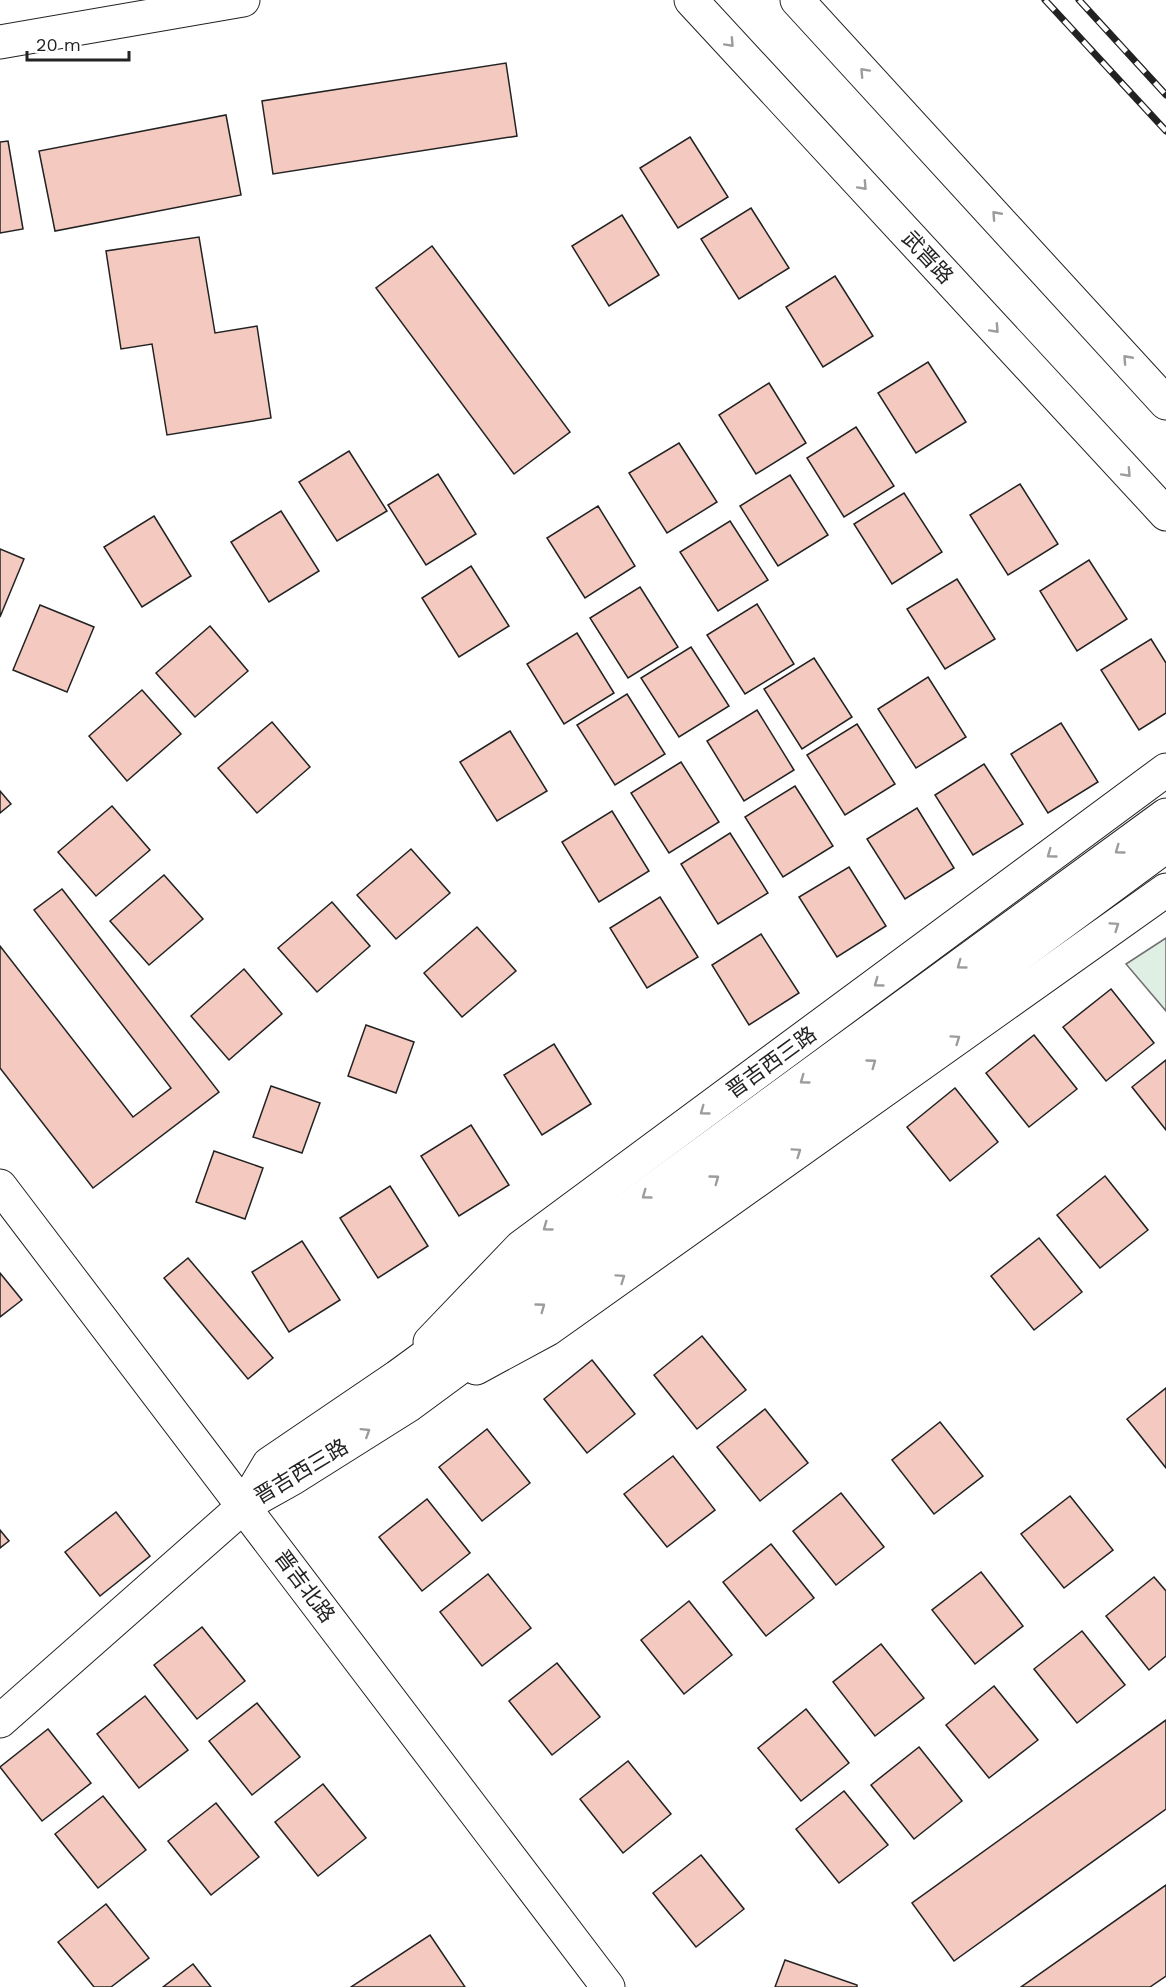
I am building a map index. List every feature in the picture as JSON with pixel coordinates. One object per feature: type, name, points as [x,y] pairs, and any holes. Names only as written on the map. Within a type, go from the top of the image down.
[{"type":"street","points":[[0,42],[243,0]]},
{"type":"street","name":"武晋路","points":[[691,0],[1166,514]]},
{"type":"street","points":[[797,0],[1166,403]]},
{"type":"street","name":"晋吉西三路","points":[[403,1391],[521,1247],[1166,770]]},
{"type":"street","name":"晋吉西三路","points":[[403,1391],[1166,815]]},
{"type":"street","name":"晋吉西三路","points":[[403,1391],[1166,846]]},
{"type":"street","name":"晋吉西三路","points":[[0,1721],[244,1506],[269,1464],[403,1391],[548,1329],[1166,890]]},
{"type":"street","name":"晋吉北路","points":[[0,1186],[608,1987]]},
{"type":"green space","points":[[1166,938],[1166,1011],[1126,964]]},
{"type":"building","points":[[506,63],[517,136],[273,174],[262,101]]},
{"type":"building","points":[[226,115],[241,195],[55,231],[39,151]]},
{"type":"building","points":[[690,137],[728,197],[678,228],[640,168]]},
{"type":"building","points":[[8,141],[23,229],[0,233],[0,142]]},
{"type":"building","points":[[751,208],[789,268],[739,299],[701,239]]},
{"type":"building","points":[[622,215],[659,275],[609,306],[572,246]]},
{"type":"building","points":[[199,237],[215,333],[257,326],[271,418],[167,435],[152,344],[121,349],[106,251]]},
{"type":"building","points":[[432,246],[570,432],[514,474],[376,288]]},
{"type":"building","points":[[835,276],[873,336],[823,367],[786,307]]},
{"type":"building","points":[[928,362],[966,422],[916,453],[878,393]]},
{"type":"building","points":[[769,383],[806,443],[756,474],[719,415]]},
{"type":"building","points":[[856,427],[894,486],[844,517],[807,458]]},
{"type":"building","points":[[679,443],[717,502],[667,533],[629,473]]},
{"type":"building","points":[[349,451],[387,511],[337,541],[299,482]]},
{"type":"building","points":[[438,474],[476,534],[426,565],[388,505]]},
{"type":"building","points":[[790,475],[828,535],[778,566],[740,506]]},
{"type":"building","points":[[1020,484],[1058,544],[1008,575],[970,515]]},
{"type":"building","points":[[904,493],[942,552],[892,584],[854,524]]},
{"type":"building","points":[[598,506],[635,566],[585,598],[547,538]]},
{"type":"building","points":[[281,511],[319,571],[269,602],[231,542]]},
{"type":"building","points":[[154,516],[191,576],[142,607],[104,547]]},
{"type":"building","points":[[730,521],[768,580],[718,611],[680,552]]},
{"type":"building","points":[[0,549],[24,559],[0,617]]},
{"type":"building","points":[[1089,560],[1127,619],[1077,651],[1040,591]]},
{"type":"building","points":[[471,566],[509,626],[459,657],[422,598]]},
{"type":"building","points":[[957,579],[995,639],[945,669],[907,609]]},
{"type":"building","points":[[640,587],[678,647],[628,678],[590,618]]},
{"type":"building","points":[[757,604],[794,664],[745,694],[707,635]]},
{"type":"building","points":[[40,605],[94,627],[67,692],[13,670]]},
{"type":"building","points":[[210,626],[248,671],[195,717],[156,673]]},
{"type":"building","points":[[577,633],[614,693],[564,724],[527,664]]},
{"type":"building","points":[[1151,639],[1166,663],[1166,713],[1139,730],[1101,670]]},
{"type":"building","points":[[691,647],[729,706],[679,737],[641,678]]},
{"type":"building","points":[[814,658],[852,717],[802,749],[764,689]]},
{"type":"building","points":[[928,677],[966,737],[916,768],[878,709]]},
{"type":"building","points":[[142,690],[181,734],[127,781],[89,736]]},
{"type":"building","points":[[627,694],[665,754],[615,785],[577,725]]},
{"type":"building","points":[[757,710],[794,770],[744,801],[707,741]]},
{"type":"building","points":[[272,722],[310,767],[257,813],[218,768]]},
{"type":"building","points":[[1061,723],[1098,782],[1048,813],[1011,754]]},
{"type":"building","points":[[857,724],[895,784],[845,815],[807,755]]},
{"type":"building","points":[[510,731],[547,791],[497,821],[460,762]]},
{"type":"building","points":[[681,762],[719,822],[669,853],[631,793]]},
{"type":"building","points":[[984,764],[1023,824],[973,855],[935,795]]},
{"type":"building","points":[[795,786],[833,846],[783,877],[745,817]]},
{"type":"building","points":[[0,791],[11,804],[0,813]]},
{"type":"building","points":[[112,806],[150,850],[96,896],[58,852]]},
{"type":"building","points":[[917,808],[954,868],[905,899],[867,839]]},
{"type":"building","points":[[612,811],[649,871],[599,902],[562,842]]},
{"type":"building","points":[[730,833],[768,893],[718,924],[681,864]]},
{"type":"building","points":[[411,849],[450,893],[396,939],[357,895]]},
{"type":"building","points":[[849,867],[886,926],[837,957],[799,897]]},
{"type":"building","points":[[164,875],[203,919],[149,965],[110,921]]},
{"type":"building","points":[[62,889],[219,1092],[93,1188],[0,1068],[0,946],[133,1117],[171,1088],[34,910]]},
{"type":"building","points":[[660,897],[698,957],[647,988],[610,928]]},
{"type":"building","points":[[332,902],[370,946],[317,992],[278,948]]},
{"type":"building","points":[[477,927],[516,971],[462,1017],[424,973]]},
{"type":"building","points":[[761,934],[799,993],[749,1025],[712,965]]},
{"type":"building","points":[[244,969],[282,1014],[229,1060],[191,1016]]},
{"type":"building","points":[[1111,989],[1154,1043],[1106,1081],[1063,1027]]},
{"type":"building","points":[[366,1025],[414,1042],[396,1093],[348,1076]]},
{"type":"building","points":[[1034,1035],[1077,1089],[1029,1127],[986,1073]]},
{"type":"building","points":[[554,1044],[591,1104],[542,1135],[504,1075]]},
{"type":"building","points":[[1166,1060],[1166,1130],[1132,1087]]},
{"type":"building","points":[[271,1086],[320,1103],[302,1153],[253,1137]]},
{"type":"building","points":[[955,1088],[998,1142],[950,1181],[907,1127]]},
{"type":"building","points":[[471,1125],[509,1185],[459,1216],[421,1156]]},
{"type":"building","points":[[214,1151],[263,1168],[245,1219],[196,1202]]},
{"type":"building","points":[[1105,1176],[1148,1230],[1100,1268],[1057,1215]]},
{"type":"building","points":[[390,1186],[428,1246],[378,1278],[340,1218]]},
{"type":"building","points":[[1039,1238],[1082,1292],[1034,1330],[991,1276]]},
{"type":"building","points":[[302,1241],[340,1300],[289,1332],[252,1272]]},
{"type":"building","points":[[188,1258],[273,1358],[248,1379],[164,1278]]},
{"type":"building","points":[[0,1273],[22,1300],[0,1317]]},
{"type":"building","points":[[702,1336],[746,1390],[697,1429],[654,1375]]},
{"type":"building","points":[[592,1360],[635,1414],[587,1453],[544,1399]]},
{"type":"building","points":[[1166,1388],[1166,1468],[1127,1419]]},
{"type":"building","points":[[765,1409],[808,1463],[760,1501],[717,1447]]},
{"type":"building","points":[[940,1422],[983,1476],[934,1514],[892,1460]]},
{"type":"building","points":[[487,1429],[530,1483],[482,1521],[439,1467]]},
{"type":"building","points":[[673,1456],[715,1510],[667,1547],[624,1494]]},
{"type":"building","points":[[841,1493],[884,1547],[836,1585],[793,1531]]},
{"type":"building","points":[[1070,1496],[1113,1550],[1064,1588],[1021,1534]]},
{"type":"building","points":[[427,1499],[470,1553],[422,1591],[379,1537]]},
{"type":"building","points":[[116,1512],[150,1556],[100,1596],[65,1552]]},
{"type":"building","points":[[0,1530],[9,1541],[0,1548]]},
{"type":"building","points":[[771,1544],[814,1598],[766,1636],[723,1582]]},
{"type":"building","points":[[981,1572],[1023,1626],[975,1664],[932,1610]]},
{"type":"building","points":[[488,1574],[531,1628],[482,1666],[440,1612]]},
{"type":"building","points":[[1154,1577],[1166,1591],[1166,1656],[1149,1670],[1106,1616]]},
{"type":"building","points":[[689,1601],[732,1655],[684,1694],[641,1640]]},
{"type":"building","points":[[202,1627],[245,1681],[197,1719],[154,1665]]},
{"type":"building","points":[[1082,1631],[1125,1685],[1077,1723],[1034,1669]]},
{"type":"building","points":[[881,1644],[924,1698],[875,1736],[833,1682]]},
{"type":"building","points":[[557,1663],[600,1717],[552,1755],[509,1701]]},
{"type":"building","points":[[994,1686],[1038,1740],[989,1778],[946,1725]]},
{"type":"building","points":[[145,1696],[188,1750],[139,1788],[97,1734]]},
{"type":"building","points":[[257,1703],[300,1757],[252,1795],[209,1741]]},
{"type":"building","points":[[806,1709],[849,1763],[801,1801],[758,1748]]},
{"type":"building","points":[[1166,1720],[1166,1809],[954,1961],[912,1903]]},
{"type":"building","points":[[48,1729],[91,1783],[42,1821],[0,1767]]},
{"type":"building","points":[[919,1747],[962,1801],[914,1839],[871,1785]]},
{"type":"building","points":[[628,1761],[671,1814],[623,1853],[580,1799]]},
{"type":"building","points":[[323,1784],[366,1838],[318,1876],[275,1822]]},
{"type":"building","points":[[844,1791],[888,1845],[839,1883],[796,1829]]},
{"type":"building","points":[[103,1796],[146,1850],[98,1888],[55,1834]]},
{"type":"building","points":[[216,1803],[259,1857],[211,1895],[168,1841]]},
{"type":"building","points":[[701,1855],[744,1909],[696,1947],[653,1893]]},
{"type":"building","points":[[1166,1885],[1166,1976],[1150,1987],[1021,1987]]},
{"type":"building","points":[[106,1904],[149,1958],[111,1987],[94,1987],[58,1942]]},
{"type":"building","points":[[430,1935],[465,1987],[351,1987]]},
{"type":"building","points":[[785,1960],[857,1985],[857,1987],[775,1987]]},
{"type":"building","points":[[193,1964],[211,1987],[163,1987]]},
{"type":"railway","points":[[1045,0],[1166,131]]},
{"type":"railway","points":[[1079,0],[1166,95]]}]
